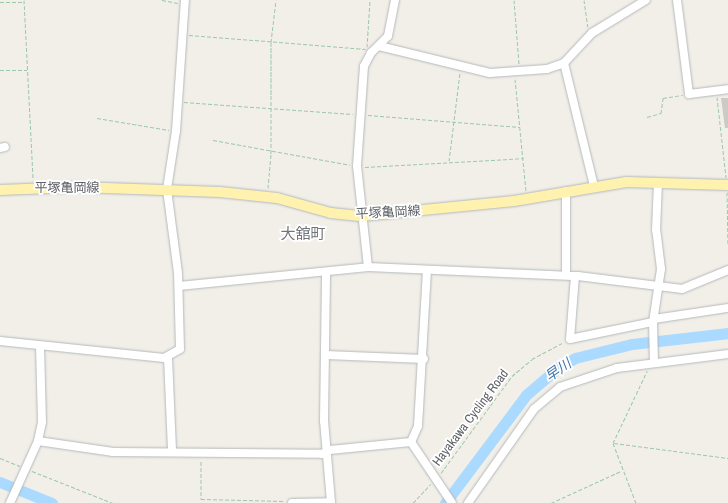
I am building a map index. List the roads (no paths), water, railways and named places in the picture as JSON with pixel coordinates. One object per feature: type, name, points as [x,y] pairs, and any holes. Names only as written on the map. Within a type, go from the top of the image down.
[{"type":"main road","name":"平塚亀岡線","points":[[0,190],[33,188],[167,190],[258,195],[331,213],[362,216],[526,198],[594,186],[658,182],[727,185]]},
{"type":"street","points":[[368,267],[357,166],[364,66],[369,51],[379,46],[388,36],[395,0]]},
{"type":"street","points":[[379,46],[490,73],[517,72],[564,63],[592,33],[646,0]]},
{"type":"street","points":[[677,0],[689,94],[728,89]]},
{"type":"street","points":[[0,341],[40,347],[168,358],[177,354],[182,342],[179,286],[167,190],[176,131],[185,2]]},
{"type":"street","points":[[564,63],[594,186]]},
{"type":"street","points":[[652,363],[653,322],[658,291],[658,182]]},
{"type":"street","points":[[566,191],[566,275]]},
{"type":"street","points":[[179,286],[326,273],[368,267],[566,275],[658,291],[685,288],[728,270]]},
{"type":"street","points":[[411,442],[418,426],[424,359],[427,270]]},
{"type":"street","points":[[293,502],[331,502],[326,452],[326,273]]},
{"type":"street","points":[[575,276],[570,339],[728,308]]},
{"type":"street","points":[[10,503],[38,441],[44,408],[40,347]]},
{"type":"street","points":[[468,503],[534,409],[552,393],[595,373],[652,363],[728,354]]},
{"type":"street","points":[[326,355],[424,359]]},
{"type":"street","points":[[168,358],[172,451]]},
{"type":"street","points":[[38,441],[113,452],[201,450],[326,452],[411,442]]},
{"type":"street","points":[[411,442],[436,482],[452,503]]},
{"type":"waterway","name":"早川","points":[[445,503],[526,395],[560,366],[575,358],[632,344],[728,333]]},
{"type":"waterway","name":"早川","points":[[0,482],[52,503]]},
{"type":"district","name":"大舘町","points":[[303,234]]}]
